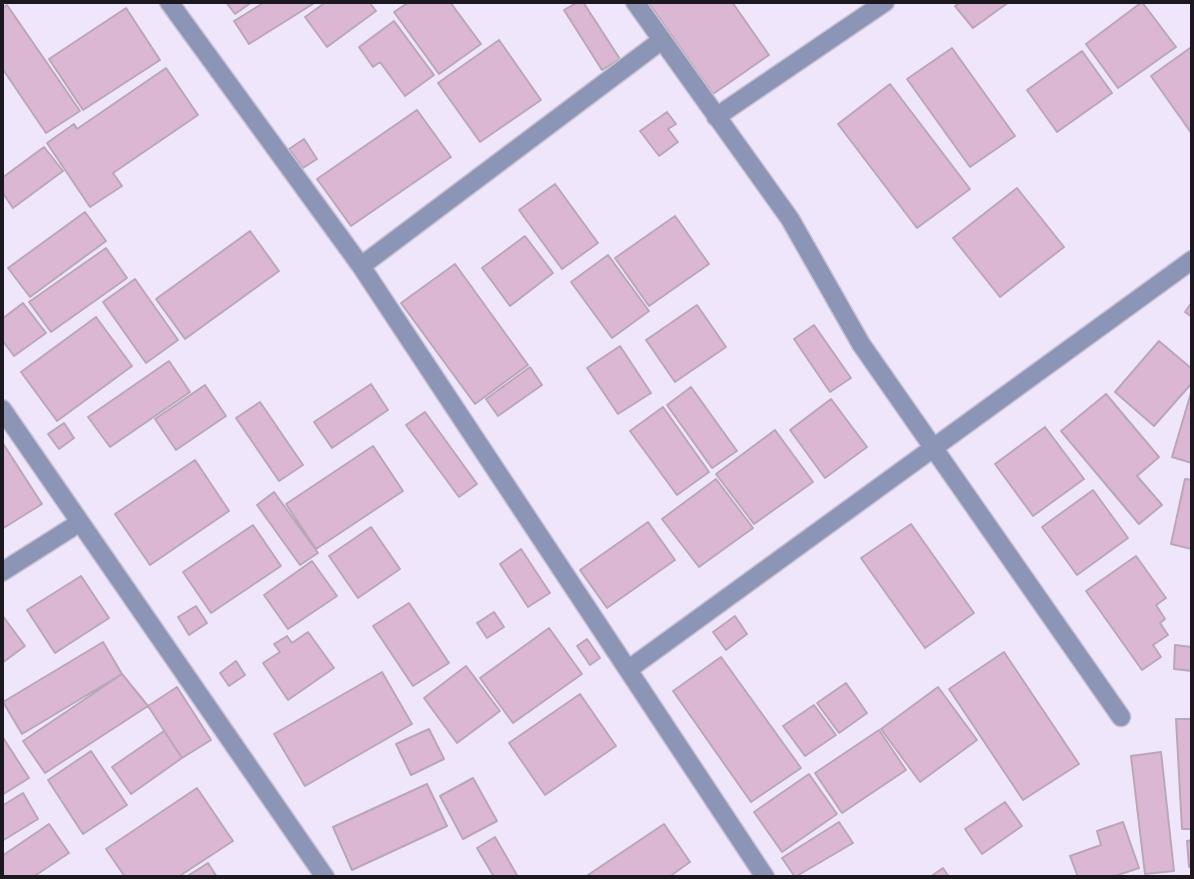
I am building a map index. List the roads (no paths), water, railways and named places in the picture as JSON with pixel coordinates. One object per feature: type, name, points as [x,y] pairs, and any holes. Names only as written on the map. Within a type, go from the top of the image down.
[{"type":"street","points":[[169,2],[361,266],[629,669],[757,874]]},
{"type":"street","points":[[635,2],[790,219],[861,344],[1121,717]]},
{"type":"street","points":[[716,117],[885,2]]},
{"type":"street","points":[[361,266],[662,40]]},
{"type":"street","points":[[629,669],[1192,260]]},
{"type":"street","points":[[2,409],[325,877]]},
{"type":"street","points":[[2,572],[79,523]]}]
